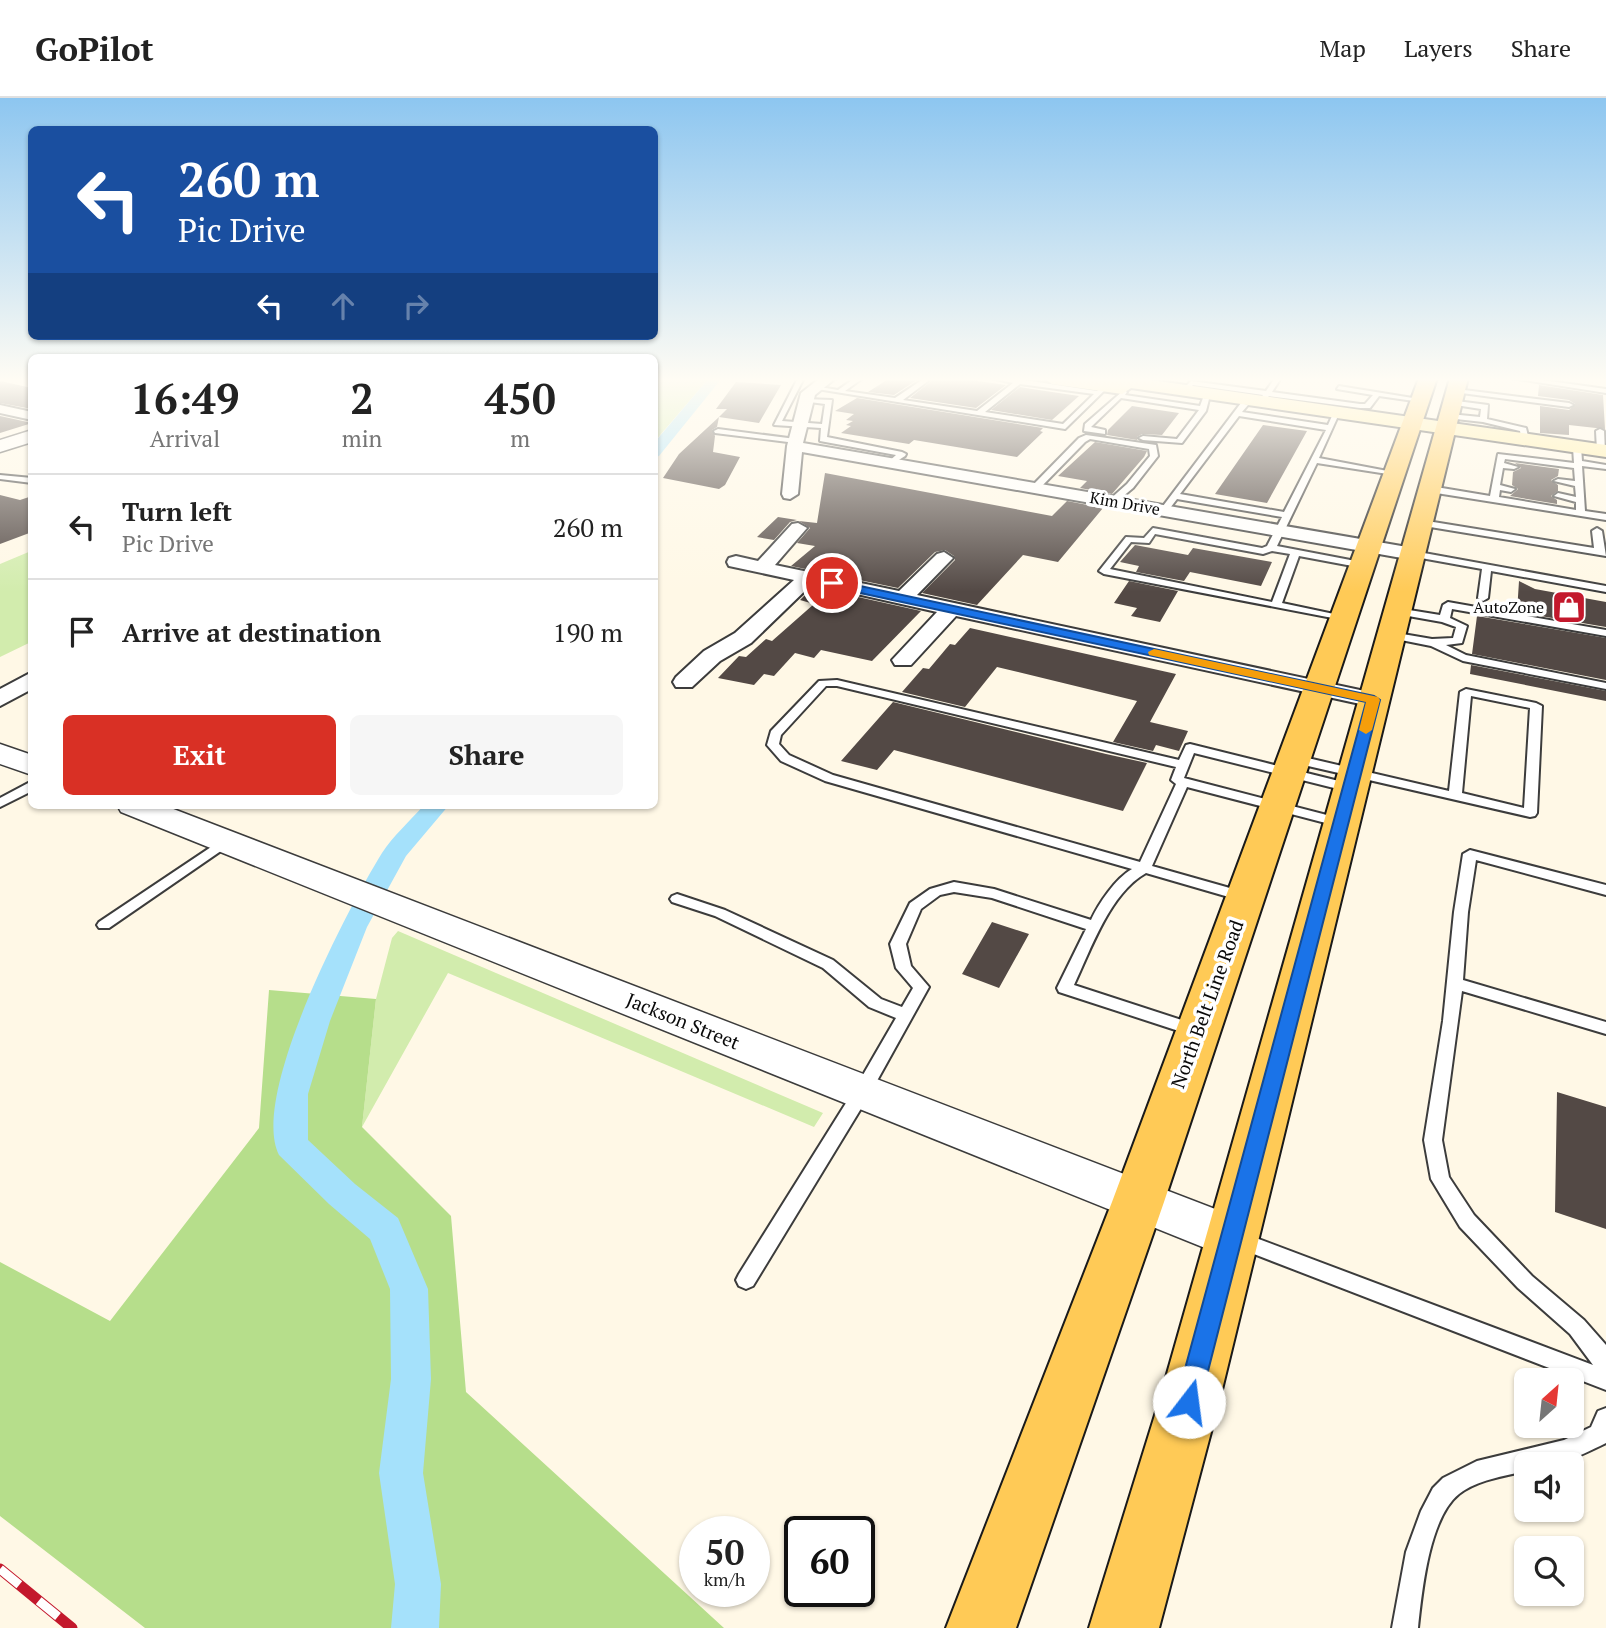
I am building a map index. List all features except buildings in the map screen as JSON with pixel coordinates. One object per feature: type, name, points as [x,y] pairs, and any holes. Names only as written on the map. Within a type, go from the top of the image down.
[{"type":"main road","name":"North Belt Line Road","points":[[1124,1628],[1189,1402],[1374,700],[1394,623],[1415,510],[1431,449]]},
{"type":"main road","points":[[1537,449],[1579,482],[1603,450]]},
{"type":"main road","name":"North Belt Line Road","points":[[981,1628],[1138,1202],[1366,556],[1415,510]]},
{"type":"street","points":[[790,494],[794,449]]},
{"type":"street","name":"Kim Drive","points":[[848,449],[891,463],[1112,501],[1169,503],[1284,523],[1366,556],[1415,510]]},
{"type":"street","points":[[762,568],[798,528]]},
{"type":"street","points":[[903,598],[944,558]]},
{"type":"street","points":[[736,562],[1374,700]]},
{"type":"street","points":[[684,682],[712,656],[743,638],[808,578]]},
{"type":"street","points":[[903,660],[951,609]]},
{"type":"street","points":[[0,699],[28,682]]},
{"type":"street","points":[[0,753],[28,764]]},
{"type":"street","name":"Jackson Street","points":[[143,809],[1232,1237]]},
{"type":"lane","points":[[1035,488],[1073,449]]},
{"type":"lane","points":[[1112,501],[1144,470],[1154,456],[1153,449]]},
{"type":"lane","points":[[1169,503],[1208,449]]},
{"type":"lane","points":[[1271,548],[1317,449]]},
{"type":"lane","points":[[1497,480],[1501,456],[1510,456],[1579,482],[1606,517]]},
{"type":"lane","points":[[1314,460],[1415,510],[1488,568],[1606,589]]},
{"type":"lane","points":[[0,477],[28,480]]},
{"type":"lane","points":[[1415,510],[1497,480],[1513,478],[1497,480]]},
{"type":"lane","points":[[1497,480],[1579,482]]},
{"type":"lane","points":[[1579,482],[1558,485],[1579,482]]},
{"type":"lane","points":[[1415,510],[1602,552],[1597,531]]},
{"type":"lane","points":[[1344,619],[1104,571],[1129,538],[1146,541],[1153,531],[1263,551],[1271,548],[1295,553],[1366,556]]},
{"type":"lane","points":[[1276,605],[1295,553]]},
{"type":"lane","points":[[1483,598],[1488,568]]},
{"type":"lane","points":[[1444,619],[1448,605],[1606,634]]},
{"type":"lane","points":[[1394,623],[1444,619],[1462,626],[1458,641],[1434,643]]},
{"type":"lane","points":[[1394,623],[1463,658],[1606,686]]},
{"type":"lane","points":[[1183,765],[837,683],[823,683],[775,734],[772,745],[785,758],[830,778],[1245,897]]},
{"type":"lane","points":[[1349,795],[1288,780],[1177,780],[1189,748],[1288,780],[1349,795],[1455,796],[1530,813],[1536,706],[1466,692],[1455,796]]},
{"type":"lane","points":[[1183,782],[1144,868],[1130,876],[1103,910],[1065,988],[1197,1031]]},
{"type":"lane","points":[[0,803],[28,787]]},
{"type":"lane","points":[[104,925],[226,841]]},
{"type":"lane","points":[[1606,890],[1470,854],[1433,1140],[1440,1179],[1467,1221],[1525,1282],[1577,1327],[1600,1354],[1606,1370]]},
{"type":"lane","points":[[746,1280],[862,1093],[921,987],[904,968],[898,944],[915,906],[935,892],[954,887],[993,894],[1095,927]]},
{"type":"lane","points":[[677,899],[720,913],[828,964],[875,1003],[905,1015]]},
{"type":"lane","points":[[1454,983],[1606,1028]]},
{"type":"lane","points":[[1232,1237],[1606,1380]]},
{"type":"lane","points":[[1405,1628],[1408,1594],[1431,1512],[1449,1487],[1524,1458],[1565,1450],[1599,1435],[1606,1419]]},
{"type":"green space","points":[[28,552],[28,643],[0,657],[0,564]]},
{"type":"green space","points":[[398,931],[823,1113],[814,1127],[448,973],[362,1127],[376,999],[392,938]]},
{"type":"green space","points":[[269,990],[376,999],[362,1127],[451,1216],[466,1392],[679,1587],[679,1607],[701,1607],[724,1628],[145,1628],[0,1516],[0,1262],[110,1321],[259,1128]]},
{"type":"waterway","points":[[415,1628],[418,1584],[401,1473],[411,1379],[409,1289],[385,1229],[342,1194],[291,1145],[292,1094],[315,1021],[353,927],[395,853],[434,809]]},
{"type":"railway","points":[[0,1569],[72,1628]]},
{"type":"slow traffic","points":[[1154,652],[1374,700],[1366,730]]},
{"type":"place","name":"AutoZone","points":[[1569,607]]},
{"type":"route","points":[[832,583],[1374,700],[1189,1402]]}]
